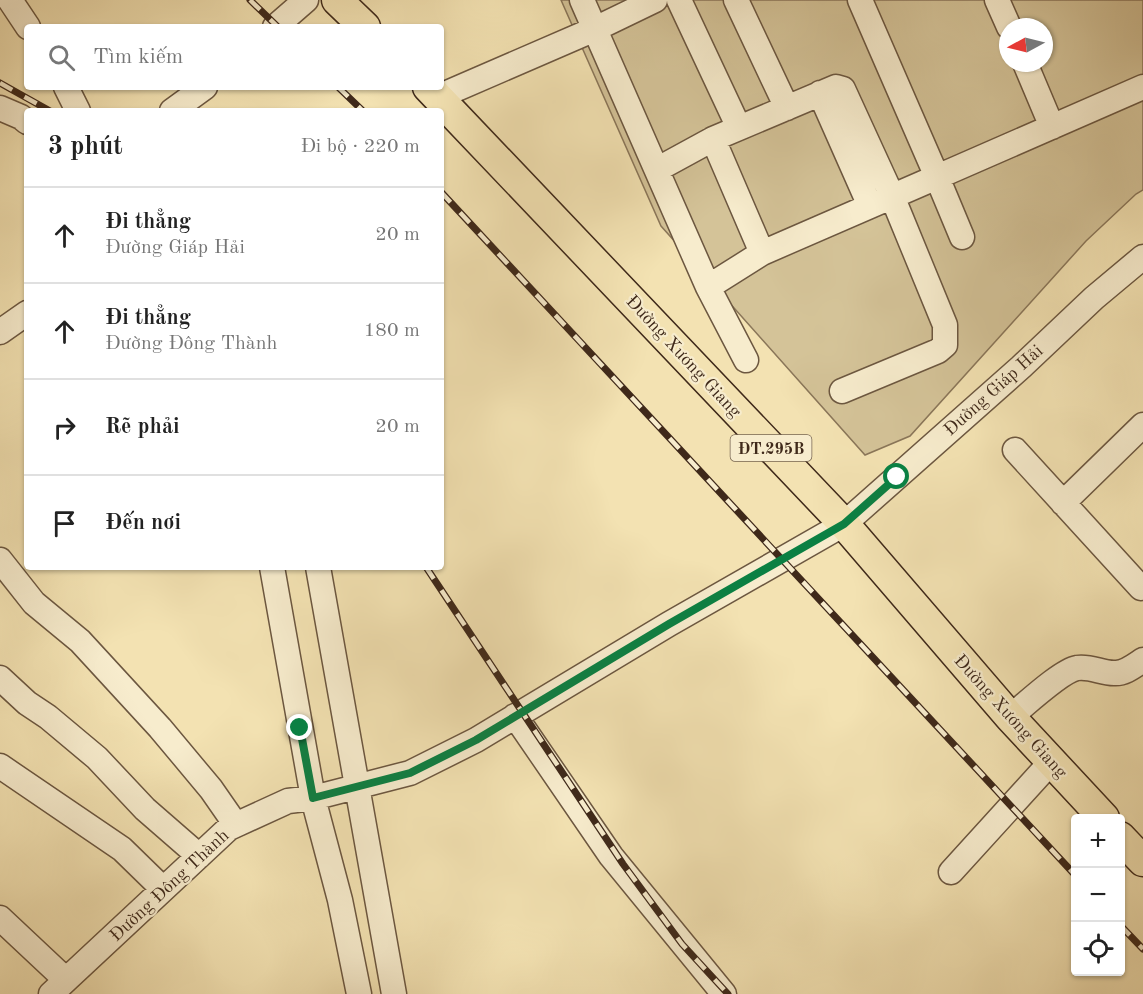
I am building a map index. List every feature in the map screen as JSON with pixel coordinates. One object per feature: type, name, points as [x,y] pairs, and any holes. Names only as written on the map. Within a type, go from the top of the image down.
[{"type":"main road","points":[[337,0],[362,24]]},
{"type":"main road","name":"Đường Xương Giang","points":[[433,92],[844,524],[1010,717],[1099,814]]},
{"type":"main road","points":[[1125,842],[1143,861]]},
{"type":"street","points":[[10,0],[26,24]]},
{"type":"street","points":[[278,24],[306,0]]},
{"type":"street","points":[[582,0],[708,287],[746,360]]},
{"type":"street","points":[[444,88],[595,29],[656,0]]},
{"type":"street","points":[[679,0],[739,128]]},
{"type":"street","points":[[736,0],[787,108]]},
{"type":"street","points":[[860,0],[962,237]]},
{"type":"street","points":[[998,0],[1005,18]]},
{"type":"street","points":[[1029,72],[1052,127]]},
{"type":"street","points":[[658,169],[713,139],[820,93],[836,87],[843,89],[892,196],[945,325],[945,345],[938,351],[842,391]]},
{"type":"street","points":[[708,287],[762,253],[1143,87]]},
{"type":"street","points":[[68,90],[76,108]]},
{"type":"street","points":[[176,108],[201,90]]},
{"type":"street","points":[[820,93],[870,206]]},
{"type":"street","points":[[0,108],[24,120]]},
{"type":"street","points":[[713,139],[762,253]]},
{"type":"street","name":"Đường Giáp Hải","points":[[844,524],[1140,264]]},
{"type":"street","points":[[0,332],[24,315]]},
{"type":"street","points":[[1064,503],[1143,425]]},
{"type":"street","points":[[1015,450],[1141,588]]},
{"type":"street","name":"Đường Đông Thành","points":[[59,987],[229,828],[288,801],[313,798],[410,773],[476,740],[679,618],[844,524]]},
{"type":"street","points":[[0,560],[34,603],[80,641],[160,728],[211,789],[236,825]]},
{"type":"street","points":[[273,570],[313,798],[340,900],[359,994]]},
{"type":"street","points":[[319,570],[394,994]]},
{"type":"street","points":[[1010,717],[1075,668],[1090,667],[1115,674],[1143,660]]},
{"type":"street","points":[[0,678],[27,703],[48,717],[97,758],[146,809],[199,856]]},
{"type":"street","points":[[515,716],[611,856],[724,994]]},
{"type":"street","points":[[951,872],[1051,762]]},
{"type":"street","points":[[0,766],[122,849],[163,889]]},
{"type":"street","points":[[0,918],[59,987]]},
{"type":"shaded area","points":[[561,0],[1143,0],[1143,190],[1086,241],[910,436],[865,455],[661,226]]},
{"type":"railway","points":[[250,0],[275,24]]},
{"type":"railway","points":[[0,83],[45,108]]},
{"type":"railway","points":[[341,90],[360,108]]},
{"type":"railway","points":[[444,195],[1071,871]]},
{"type":"railway","points":[[428,570],[623,864],[682,944],[728,994]]},
{"type":"railway","points":[[1125,930],[1143,949]]},
{"type":"route","points":[[300,728],[313,798],[410,773],[476,740],[669,624],[844,524],[897,477]]}]
